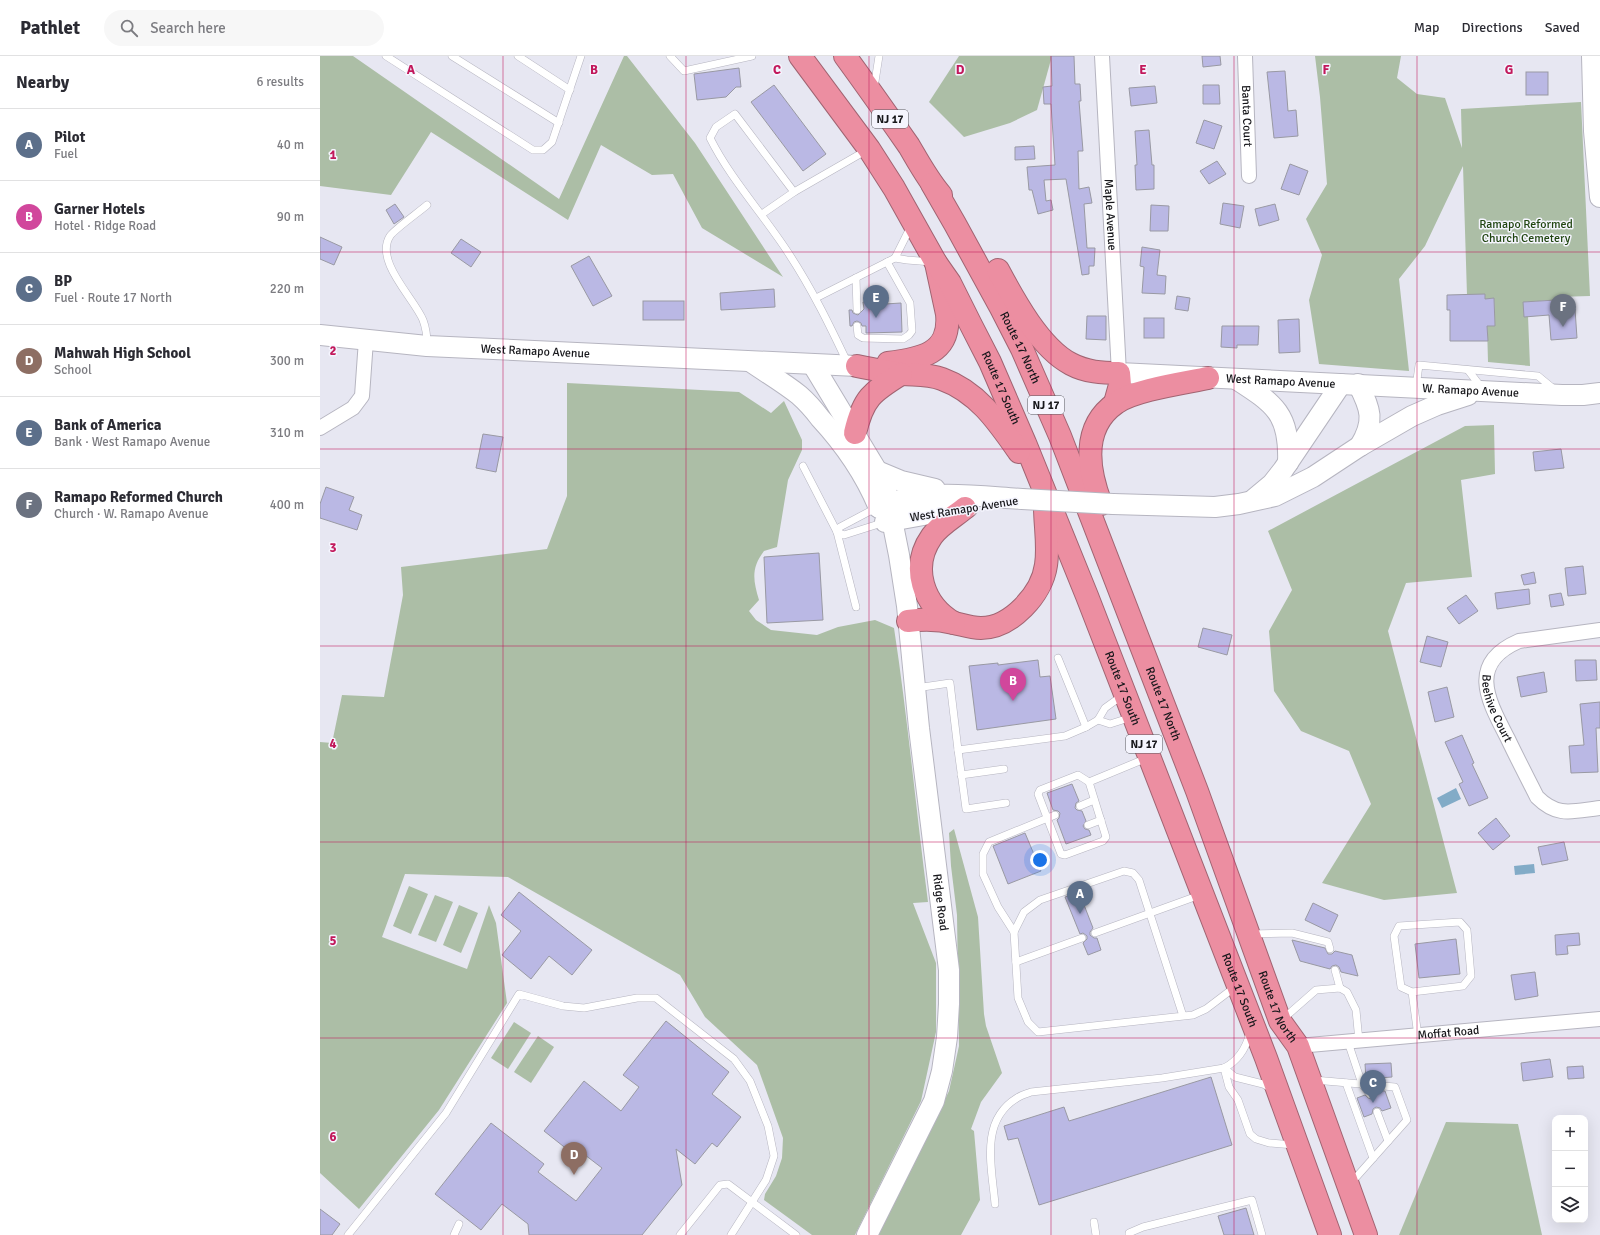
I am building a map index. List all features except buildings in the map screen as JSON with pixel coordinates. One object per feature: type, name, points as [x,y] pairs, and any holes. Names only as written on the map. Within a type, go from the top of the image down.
[{"type":"highway","name":"NJ 17","points":[[800,56],[869,149],[894,188],[936,262]]},
{"type":"highway","name":"NJ 17","points":[[845,56],[910,148],[932,184]]},
{"type":"highway","points":[[932,184],[991,257],[1023,314],[1052,350],[1070,364],[1078,368],[1098,373],[1119,374],[1120,384],[1115,403]]},
{"type":"highway","name":"Route 17 North","points":[[932,184],[971,252],[1022,349],[1060,436],[1197,791],[1280,1021],[1298,1046],[1366,1235]]},
{"type":"highway","points":[[853,366],[918,359],[928,355],[941,343],[945,337],[948,322],[936,262]]},
{"type":"highway","name":"Route 17 South","points":[[936,262],[950,283],[990,362],[1044,490],[1278,1092],[1298,1145],[1326,1231]]},
{"type":"highway","points":[[853,366],[901,374],[929,376],[942,379],[958,386],[974,397],[993,416],[1044,490],[1047,545],[1046,565],[1041,581],[1031,597],[1018,612],[996,626],[980,628],[930,619],[908,621]]},
{"type":"highway","points":[[855,433],[861,411],[868,398],[879,388],[901,374]]},
{"type":"highway","points":[[1138,636],[1116,543],[1094,486],[1090,463],[1090,447],[1099,421],[1115,403],[1131,396],[1208,378]]},
{"type":"highway","points":[[954,623],[941,614],[930,601],[924,587],[921,572],[922,564],[925,549],[933,535],[946,522],[971,502]]},
{"type":"street","name":"Maple Avenue","points":[[1102,56],[1119,374]]},
{"type":"street","name":"Banta Court","points":[[1245,56],[1249,176]]},
{"type":"street","points":[[1592,56],[1594,131],[1600,197]]},
{"type":"street","name":"West Ramapo Avenue","points":[[320,335],[427,346],[853,366]]},
{"type":"street","points":[[320,428],[352,408],[362,396],[366,340]]},
{"type":"street","points":[[751,362],[800,396],[828,426],[859,467],[871,490],[886,513]]},
{"type":"street","points":[[813,365],[878,471],[886,490],[886,513]]},
{"type":"street","name":"West Ramapo Avenue","points":[[1119,374],[1350,384]]},
{"type":"street","points":[[1236,379],[1263,397],[1276,409],[1284,424],[1288,439],[1288,463]]},
{"type":"street","name":"West Ramapo Avenue","points":[[1250,501],[1272,484],[1350,384]]},
{"type":"street","points":[[1350,384],[1367,403],[1370,416],[1367,435],[1360,446]]},
{"type":"street","name":"W. Ramapo Avenue","points":[[1350,384],[1562,395],[1600,393]]},
{"type":"street","name":"West Ramapo Avenue","points":[[886,513],[971,502],[1022,499],[1113,504],[1215,507],[1240,504],[1275,496],[1289,491],[1398,423],[1425,410],[1483,390]]},
{"type":"street","points":[[878,471],[916,485],[971,502]]},
{"type":"street","name":"Ridge Road","points":[[867,1235],[934,1101],[942,1071],[947,1037],[949,1004],[949,970],[908,621],[899,556],[886,513]]},
{"type":"street","name":"Beehive Court","points":[[1600,630],[1519,641],[1507,646],[1497,655],[1490,665],[1486,687],[1491,706],[1536,796],[1555,810],[1566,812],[1600,808]]},
{"type":"street","name":"Moffat Road","points":[[1298,1046],[1600,1019]]},
{"type":"lane","points":[[386,56],[533,150],[543,150],[552,142],[581,56]]},
{"type":"lane","points":[[452,56],[559,123]]},
{"type":"lane","points":[[518,56],[570,90]]},
{"type":"lane","points":[[670,56],[684,71],[752,56]]},
{"type":"lane","points":[[873,94],[879,56]]},
{"type":"lane","points":[[794,192],[735,114],[716,127],[710,138],[720,158],[762,214],[789,254],[816,298],[853,366]]},
{"type":"lane","points":[[762,214],[794,192],[869,149]]},
{"type":"lane","points":[[427,205],[390,235],[385,246],[389,264],[422,319],[427,335],[427,346]]},
{"type":"lane","points":[[895,258],[913,222]]},
{"type":"lane","points":[[816,298],[895,258],[936,262]]},
{"type":"lane","points":[[857,326],[858,335],[863,338],[903,338],[909,335],[912,331],[910,303],[887,262]]},
{"type":"lane","points":[[856,278],[857,310]]},
{"type":"lane","points":[[1416,387],[1419,365],[1538,376],[1562,395]]},
{"type":"lane","points":[[1468,370],[1483,390]]},
{"type":"lane","points":[[802,466],[837,532],[856,607]]},
{"type":"lane","points":[[837,532],[844,535],[886,513]]},
{"type":"lane","points":[[837,532],[840,527],[886,513]]},
{"type":"lane","points":[[1058,658],[1086,727]]},
{"type":"lane","points":[[915,688],[950,683],[966,809],[1006,804]]},
{"type":"lane","points":[[958,750],[1065,736],[1098,720],[1106,708],[1124,693]]},
{"type":"lane","points":[[1098,720],[1110,724],[1133,717]]},
{"type":"lane","points":[[1088,782],[1149,757]]},
{"type":"lane","points":[[961,774],[1004,769]]},
{"type":"lane","points":[[1078,775],[1088,782],[1094,800],[1106,837],[1104,841],[1065,856],[1061,854],[1038,794],[1040,790],[1078,775]]},
{"type":"lane","points":[[1080,806],[1094,800]]},
{"type":"lane","points":[[1055,815],[989,842],[982,854],[983,874],[998,907],[1014,932],[1018,998],[1028,1022],[1038,1032],[1193,1015],[1206,1009],[1237,986]]},
{"type":"lane","points":[[1088,825],[1101,820]]},
{"type":"lane","points":[[1055,838],[1062,835]]},
{"type":"lane","points":[[1014,932],[1024,912],[1040,900],[1124,871],[1133,873],[1139,880],[1183,1016]]},
{"type":"lane","points":[[1095,933],[1202,895]]},
{"type":"lane","points":[[1460,922],[1467,930],[1471,976],[1463,986],[1412,992],[1401,987],[1394,936],[1399,926],[1460,922]]},
{"type":"lane","points":[[1248,934],[1292,933],[1328,942],[1330,949]]},
{"type":"lane","points":[[1016,962],[1082,938]]},
{"type":"lane","points":[[1335,970],[1340,988]]},
{"type":"lane","points":[[1280,1021],[1316,990],[1340,988],[1347,992],[1356,1010],[1353,1042],[1362,1084],[1370,1094]]},
{"type":"lane","points":[[1412,992],[1418,1036]]},
{"type":"lane","points":[[348,1235],[446,1113],[519,994],[563,1006],[584,1008],[636,998],[656,998],[734,1059],[750,1081],[768,1126],[774,1156],[766,1180],[731,1235]]},
{"type":"lane","points":[[995,1204],[990,1142],[995,1121],[1016,1098],[1031,1092],[1162,1078],[1224,1068],[1231,1064],[1239,1056],[1247,1043],[1252,1025]]},
{"type":"lane","points":[[1224,1068],[1235,1077],[1263,1084],[1278,1092]]},
{"type":"lane","points":[[1224,1068],[1229,1087],[1238,1100],[1250,1134],[1256,1139],[1269,1143],[1298,1145]]},
{"type":"lane","points":[[1310,1080],[1395,1087],[1407,1120],[1349,1186]]},
{"type":"lane","points":[[1346,1083],[1374,1158]]},
{"type":"lane","points":[[1377,1112],[1388,1141]]},
{"type":"lane","points":[[680,1235],[720,1185],[728,1184],[796,1235]]},
{"type":"lane","points":[[1129,1235],[1129,1233],[1143,1226],[1252,1200],[1262,1235]]},
{"type":"lane","points":[[1094,1222],[1096,1235]]},
{"type":"lane","points":[[454,1235],[460,1224]]},
{"type":"green space","points":[[320,56],[353,56],[559,199],[624,56],[627,56],[695,143],[783,277],[702,228],[673,174],[652,175],[601,145],[568,220],[431,132],[391,195],[320,186]]},
{"type":"green space","points":[[959,56],[1052,56],[1037,110],[1010,123],[964,137],[929,102]]},
{"type":"green space","name":"Ramapo Reformed Church Cemetery","points":[[1315,56],[1401,56],[1397,78],[1417,94],[1445,98],[1462,148],[1461,109],[1581,102],[1590,296],[1556,297],[1556,300],[1524,302],[1524,316],[1528,316],[1530,366],[1488,362],[1487,326],[1495,326],[1494,299],[1485,299],[1467,295],[1463,166],[1425,246],[1399,279],[1409,371],[1319,364],[1309,300],[1322,255],[1306,219],[1327,184]]},
{"type":"green space","points":[[567,383],[739,392],[771,413],[784,401],[802,440],[802,450],[788,480],[777,547],[764,551],[755,569],[755,586],[759,600],[749,611],[756,620],[771,630],[817,635],[838,627],[875,620],[894,628],[904,696],[928,902],[913,903],[936,963],[936,1032],[921,1101],[855,1235],[812,1235],[764,1200],[765,1194],[776,1176],[782,1158],[783,1138],[757,1065],[705,1017],[680,975],[508,877],[405,874],[382,937],[467,969],[489,905],[496,923],[507,1003],[439,1110],[359,1209],[320,1173],[320,742],[332,743],[342,695],[384,697],[403,595],[401,567],[547,549],[567,496]]},
{"type":"green space","points":[[1494,425],[1495,474],[1461,480],[1472,577],[1406,583],[1388,631],[1457,893],[1384,900],[1322,883],[1371,804],[1349,751],[1301,731],[1274,691],[1269,631],[1292,590],[1268,531],[1465,426]]},
{"type":"green space","points":[[954,829],[978,917],[986,1026],[1002,1073],[981,1102],[971,1129],[974,1131],[980,1200],[961,1235],[878,1235],[949,1091],[959,1046],[957,915],[951,866],[949,833]]},
{"type":"green space","points":[[409,886],[428,894],[411,934],[393,926]]},
{"type":"green space","points":[[435,895],[453,902],[436,942],[418,935]]},
{"type":"green space","points":[[459,905],[478,913],[461,953],[443,945]]},
{"type":"green space","points":[[514,1022],[531,1033],[508,1069],[491,1058]]},
{"type":"green space","points":[[538,1036],[554,1047],[531,1083],[514,1072]]},
{"type":"green space","points":[[1446,1122],[1518,1124],[1542,1235],[1399,1235]]},
{"type":"water","points":[[1456,788],[1461,799],[1442,808],[1437,798]]},
{"type":"water","points":[[1534,864],[1535,873],[1515,875],[1514,866]]},
{"type":"place","name":"Bank of America","points":[[876,318]]},
{"type":"place","name":"Ramapo Reformed Church","points":[[1563,327]]},
{"type":"place","name":"Garner Hotels","points":[[1013,701]]},
{"type":"place","name":"Pilot","points":[[1080,914]]},
{"type":"place","name":"BP","points":[[1373,1103]]},
{"type":"place","name":"Mahwah High School","points":[[574,1175]]}]
